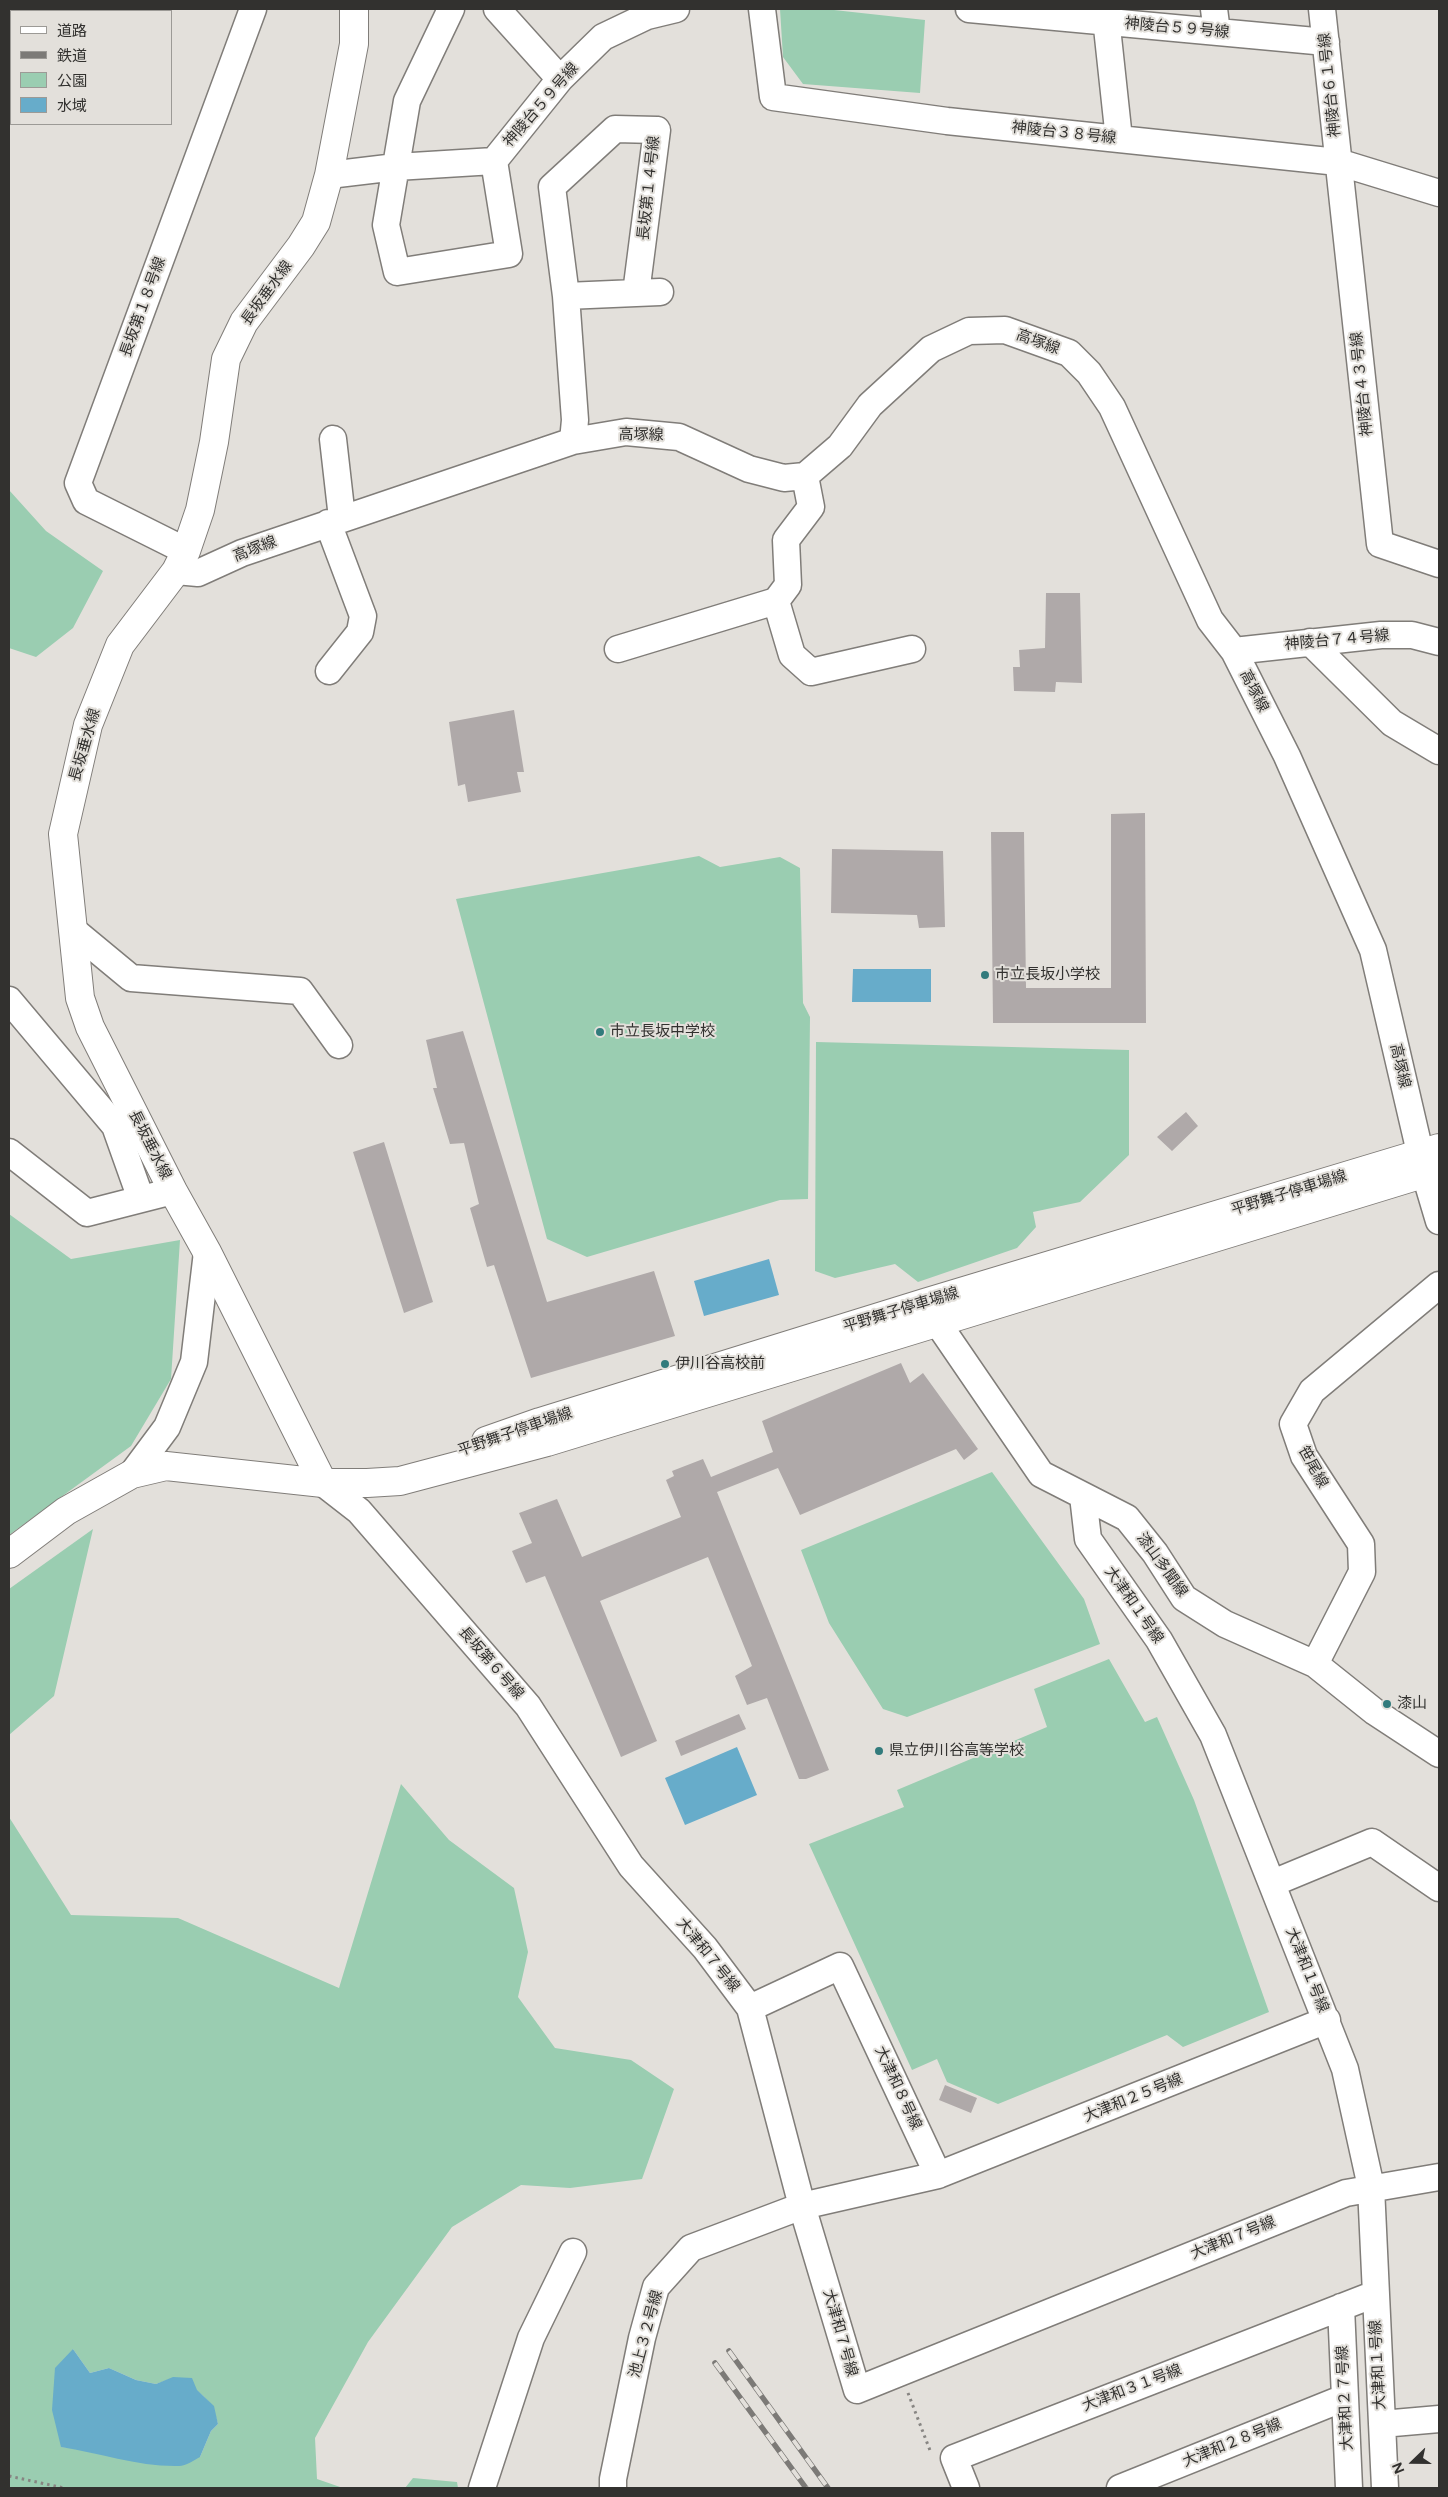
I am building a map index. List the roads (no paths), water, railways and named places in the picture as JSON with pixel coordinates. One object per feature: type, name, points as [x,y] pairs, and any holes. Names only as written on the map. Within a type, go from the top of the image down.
[{"type":"main road","name":"長坂垂水線","points":[[322,1483],[207,1252],[90,1027],[80,998],[63,834],[88,725],[120,646],[181,561],[200,510],[214,442],[226,359],[244,322],[301,246],[316,222],[329,175],[354,44],[354,9]]},
{"type":"main road","name":"平野舞子停車場線","points":[[9,1554],[66,1511],[132,1474],[166,1466],[322,1483],[367,1483],[540,1422],[931,1312],[1431,1161]]},
{"type":"street","name":"長坂第１８号線","points":[[181,561],[86,501],[78,483],[253,9]]},
{"type":"street","points":[[451,9],[407,101],[386,225],[397,272],[509,254],[494,161]]},
{"type":"street","points":[[497,9],[560,79]]},
{"type":"street","name":"神陵台５９号線","points":[[329,175],[396,167],[494,161],[560,79],[603,38],[646,12],[676,9]]},
{"type":"street","name":"神陵台３８号線","points":[[762,9],[773,97],[947,121],[1338,162],[1439,193]]},
{"type":"street","name":"神陵台５９号線","points":[[969,9],[1216,20],[1326,42]]},
{"type":"street","name":"神陵台６１号線","points":[[1322,9],[1338,162]]},
{"type":"street","points":[[1106,15],[1119,139]]},
{"type":"street","name":"長坂第１４号線","points":[[566,296],[648,292],[657,130],[615,128],[552,187],[566,296],[575,420],[574,441]]},
{"type":"street","name":"神陵台４３号線","points":[[1338,162],[1380,544],[1439,564]]},
{"type":"street","name":"高塚線","points":[[181,561],[198,573],[242,553],[574,441],[626,432],[679,436],[749,469],[784,478],[805,476],[840,446],[870,405],[931,349],[969,331],[1005,330],[1068,353],[1089,373],[1112,407],[1210,620],[1234,650],[1287,756],[1373,950],[1431,1161],[1439,1221]]},
{"type":"street","points":[[329,671],[360,632],[363,616],[335,521],[333,439]]},
{"type":"street","points":[[618,649],[776,601],[788,585],[786,540],[811,507],[805,476]]},
{"type":"street","points":[[776,601],[792,655],[810,672],[912,649]]},
{"type":"street","name":"神陵台７４号線","points":[[1234,650],[1381,635],[1412,635],[1439,642]]},
{"type":"street","points":[[1310,642],[1392,723],[1439,751]]},
{"type":"street","points":[[73,930],[131,978],[300,991],[339,1045]]},
{"type":"street","points":[[9,1000],[115,1126],[140,1199]]},
{"type":"street","points":[[9,1152],[86,1213],[174,1191]]},
{"type":"street","points":[[132,1474],[167,1427],[194,1362],[207,1252]]},
{"type":"street","name":"笹尾線","points":[[1314,1664],[1362,1572],[1361,1544],[1304,1456],[1293,1424],[1312,1391],[1439,1285]]},
{"type":"street","name":"漆山多聞線","points":[[931,1312],[1041,1474],[1126,1518],[1155,1553],[1184,1598],[1224,1624],[1314,1664],[1375,1712],[1439,1754]]},
{"type":"street","name":"長坂第６号線","points":[[322,1483],[359,1511],[528,1706],[631,1866]]},
{"type":"street","name":"大津和１号線","points":[[1083,1496],[1088,1539],[1159,1640],[1213,1735],[1345,2069],[1371,2187],[1374,2294],[1385,2488]]},
{"type":"street","points":[[1273,1883],[1372,1842],[1439,1888]]},
{"type":"street","name":"大津和７号線","points":[[631,1866],[705,1948],[750,2008],[802,2206],[857,2390],[1346,2193],[1371,2187],[1439,2177]]},
{"type":"street","name":"大津和８号線","points":[[750,2008],[840,1966],[938,2175]]},
{"type":"street","name":"大津和２５号線","points":[[938,2175],[1327,2020]]},
{"type":"street","points":[[802,2206],[938,2175]]},
{"type":"street","name":"池上３２号線","points":[[613,2488],[613,2480],[642,2338],[656,2287],[691,2248],[802,2206]]},
{"type":"street","points":[[482,2488],[531,2338],[573,2252]]},
{"type":"street","name":"大津和３１号線","points":[[966,2488],[945,2461],[1374,2294]]},
{"type":"street","name":"大津和２７号線","points":[[1341,2307],[1344,2398],[1350,2488]]},
{"type":"street","name":"大津和２８号線","points":[[1120,2488],[1344,2398]]},
{"type":"street","points":[[1382,2424],[1439,2419]]},
{"type":"water","points":[[853,969],[931,969],[931,1002],[852,1002]]},
{"type":"water","points":[[769,1259],[779,1295],[704,1316],[694,1281]]},
{"type":"water","points":[[737,1747],[757,1795],[685,1825],[665,1778]]},
{"type":"water","points":[[73,2349],[90,2373],[109,2368],[136,2380],[156,2384],[173,2377],[192,2378],[197,2390],[214,2406],[218,2424],[211,2431],[200,2457],[182,2466],[164,2466],[134,2462],[61,2447],[52,2410],[55,2368]]},
{"type":"railway","points":[[729,2351],[828,2488]]},
{"type":"railway","points":[[715,2363],[806,2488]]},
{"type":"place","name":"市立長坂小学校","points":[[985,975]]},
{"type":"place","name":"市立長坂中学校","points":[[600,1032]]},
{"type":"place","name":"伊川谷高校前","points":[[665,1364]]},
{"type":"place","name":"漆山","points":[[1387,1704]]},
{"type":"place","name":"県立伊川谷高等学校","points":[[879,1751]]}]
